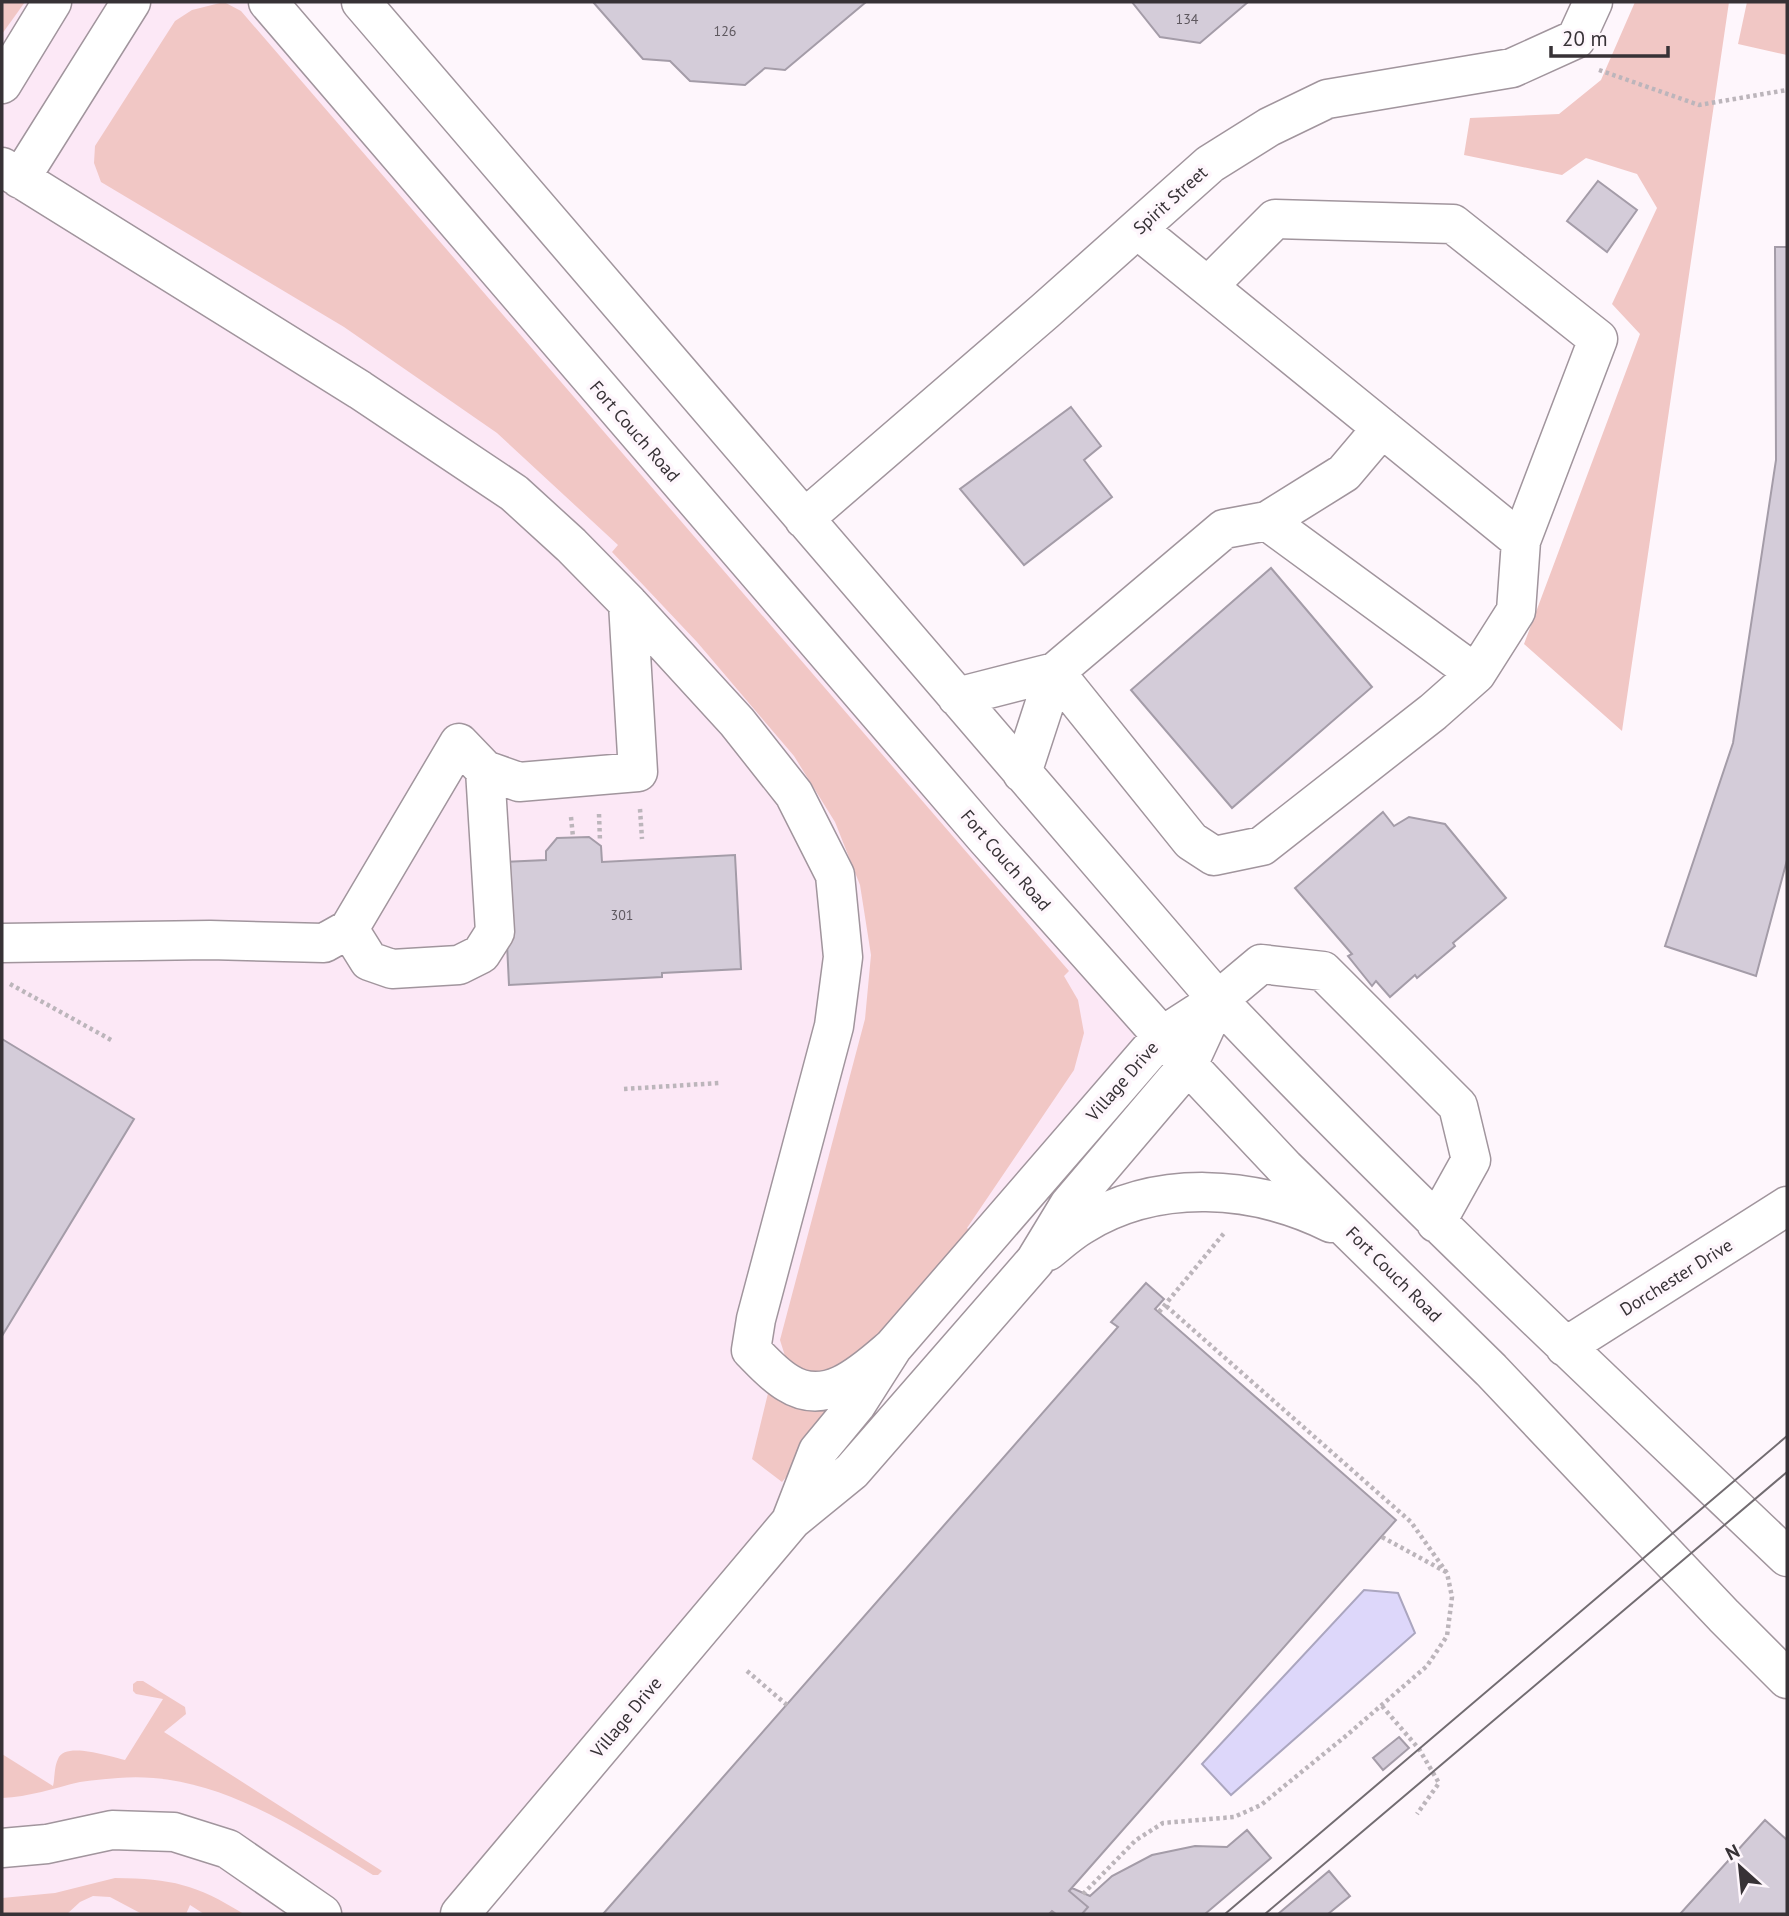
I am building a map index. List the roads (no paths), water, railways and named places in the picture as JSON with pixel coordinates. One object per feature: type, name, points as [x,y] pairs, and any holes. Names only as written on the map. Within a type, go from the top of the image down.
[{"type":"street","points":[[2,84],[52,2]]},
{"type":"street","points":[[131,2],[11,173],[349,383],[514,493],[571,545],[628,603],[737,722],[794,794],[835,875],[843,957],[834,1026],[756,1319],[751,1350],[787,1383],[812,1391],[843,1385],[860,1375],[894,1347]]},
{"type":"street","name":"Fort Couch Road","points":[[268,2],[985,837],[1161,1036],[1285,1168],[1491,1370],[1787,1679]]},
{"type":"street","points":[[360,2],[1218,1000],[1436,1223],[1787,1557]]},
{"type":"street","name":"Spirit Street","points":[[804,519],[1210,164],[1269,127],[1327,99],[1512,68],[1576,39],[1593,2]]},
{"type":"street","points":[[1055,672],[1191,841],[1214,856],[1262,846],[1433,712],[1476,674],[1516,611],[1521,541],[1598,340],[1453,224],[1275,219],[1208,286]]},
{"type":"street","points":[[1137,229],[1521,541]]},
{"type":"street","points":[[957,697],[1055,672],[1224,528],[1267,520],[1344,473],[1382,428]]},
{"type":"street","points":[[1267,520],[1476,674]]},
{"type":"street","points":[[2,943],[211,940],[324,943],[349,929],[459,743],[485,770],[519,782],[638,772],[628,603]]},
{"type":"street","points":[[1023,773],[1055,672]]},
{"type":"street","points":[[349,929],[369,961],[392,969],[459,965],[481,954],[495,932],[485,770]]},
{"type":"street","points":[[1218,1000],[1261,964],[1323,971],[1458,1106],[1471,1160],[1436,1223]]},
{"type":"street","name":"Village Drive","points":[[792,1520],[818,1451],[856,1405],[894,1347],[1161,1036],[1218,1000]]},
{"type":"street","name":"Village Drive","points":[[460,1914],[792,1520],[852,1471],[1035,1261],[1069,1205],[1188,1065],[1218,1000]]},
{"type":"street","points":[[1035,1261],[1103,1213],[1141,1199],[1180,1193],[1204,1192],[1273,1200],[1308,1211],[1353,1234]]},
{"type":"street","name":"Dorchester Drive","points":[[1565,1347],[1787,1206]]},
{"type":"street","points":[[2,1848],[47,1844],[112,1830],[174,1832],[228,1849],[323,1914]]},
{"type":"tram line","points":[[1225,1914],[1787,1436]]},
{"type":"tram line","points":[[1265,1914],[1787,1472]]}]
